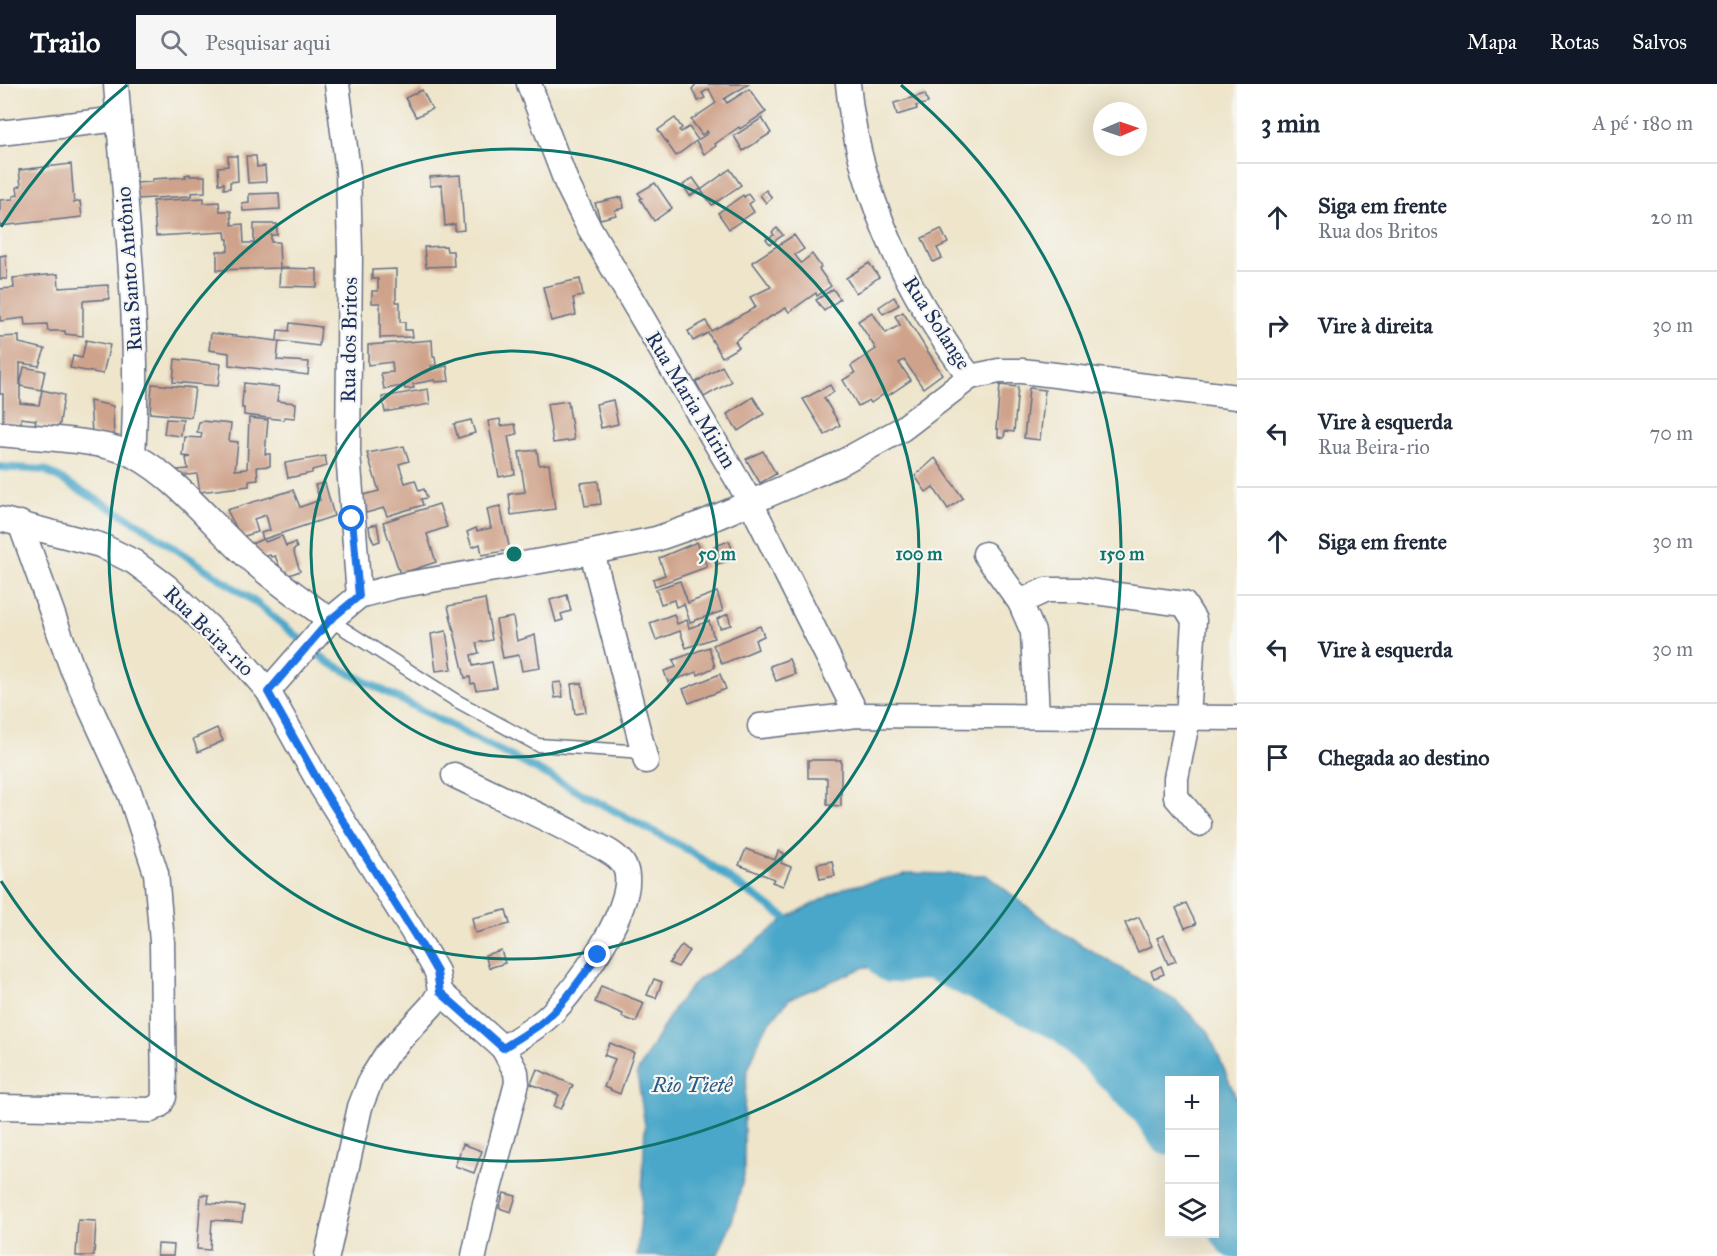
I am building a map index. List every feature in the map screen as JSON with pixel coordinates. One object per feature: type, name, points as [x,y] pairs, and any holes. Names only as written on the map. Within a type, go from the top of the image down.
[{"type":"street","name":"Rua Santo Antônio","points":[[116,84],[133,295],[136,415],[133,455]]},
{"type":"street","name":"Rua dos Britos","points":[[337,84],[348,171],[350,253],[348,453],[359,596]]},
{"type":"street","name":"Rua Maria Mirim","points":[[529,84],[567,184],[586,222],[752,503],[857,715]]},
{"type":"street","name":"Rua Solange","points":[[848,84],[866,179],[888,242],[931,321],[970,377],[999,371],[1022,371],[1237,397]]},
{"type":"street","points":[[0,133],[119,119]]},
{"type":"street","points":[[275,683],[326,625],[359,596],[397,586],[656,539],[705,522],[837,465],[902,429],[970,377]]},
{"type":"street","points":[[0,434],[77,442],[133,455],[173,485],[251,559],[326,625]]},
{"type":"street","points":[[0,1107],[146,1110],[160,1105],[164,1097],[162,942],[156,873],[130,794],[72,668],[10,521]]},
{"type":"street","name":"Rua Beira-rio","points":[[10,521],[100,545],[134,562],[166,586],[230,647],[275,683],[321,786],[425,951],[437,972],[440,992]]},
{"type":"street","points":[[592,552],[645,757]]},
{"type":"street","points":[[985,554],[1020,602],[1033,632],[1037,716]]},
{"type":"street","points":[[1020,602],[1046,590],[1080,590],[1184,604],[1194,620],[1188,718],[1176,778],[1176,796],[1199,824]]},
{"type":"street","points":[[760,726],[857,715],[1237,718]]},
{"type":"street","points":[[454,775],[597,845],[622,861],[626,869],[627,878],[618,913],[598,955],[572,992],[552,1013],[539,1025],[503,1048]]},
{"type":"street","points":[[327,1256],[360,1107],[371,1079],[386,1055],[432,1005],[440,992],[503,1048],[516,1072],[517,1083],[485,1204],[474,1256]]},
{"type":"lane","points":[[326,625],[538,746],[645,757]]},
{"type":"water","name":"Rio Tietê","points":[[910,873],[986,875],[1063,934],[1176,1001],[1208,1031],[1237,1100],[1237,1212],[1219,1186],[1219,1076],[1165,1076],[1165,1110],[1127,1054],[1085,1005],[1026,975],[980,963],[922,970],[865,967],[789,999],[763,1031],[747,1072],[744,1110],[744,1176],[732,1221],[717,1256],[637,1256],[645,1126],[637,1073],[674,1008],[697,980],[741,954],[786,918],[844,888]]},
{"type":"building","points":[[696,84],[749,84],[724,99],[727,103],[749,89],[766,112],[740,129],[739,127],[704,154],[696,141],[676,156],[658,130],[675,118],[682,128],[679,130],[681,132],[689,127],[698,140],[708,133],[707,131],[702,135],[691,120],[716,103],[709,89],[702,93],[705,98],[698,101],[692,89]]},
{"type":"building","points":[[422,90],[432,109],[416,117],[405,98]]},
{"type":"building","points":[[925,94],[928,103],[897,115],[894,103]]},
{"type":"building","points":[[762,118],[771,133],[743,151],[734,136]]},
{"type":"building","points":[[228,156],[237,156],[238,181],[230,182],[230,188],[224,189],[224,183],[219,184],[218,167],[228,166]]},
{"type":"building","points":[[246,156],[256,156],[257,167],[265,166],[266,182],[248,183]]},
{"type":"building","points":[[71,164],[74,203],[80,201],[82,217],[0,226],[0,200],[13,199],[13,196],[18,195],[17,187],[21,186],[19,170]]},
{"type":"building","points":[[730,169],[741,185],[712,205],[701,190]]},
{"type":"building","points":[[190,174],[190,176],[205,176],[205,192],[191,193],[191,196],[136,199],[135,183],[152,182],[152,179],[186,177],[185,175]]},
{"type":"building","points":[[460,175],[464,230],[455,231],[455,224],[445,226],[442,185],[430,186],[430,177]]},
{"type":"building","points":[[693,178],[701,189],[690,196],[683,185]]},
{"type":"building","points":[[655,183],[672,208],[654,221],[638,193]]},
{"type":"building","points":[[766,190],[772,198],[766,203],[760,195]]},
{"type":"building","points":[[279,193],[280,209],[243,211],[242,203],[249,202],[249,194]]},
{"type":"building","points":[[748,194],[753,201],[749,204],[754,212],[729,229],[718,213],[743,195],[744,197]]},
{"type":"building","points":[[622,197],[624,208],[615,210],[616,215],[600,219],[595,203]]},
{"type":"building","points":[[204,198],[204,203],[219,202],[220,211],[231,211],[232,225],[243,224],[244,243],[254,243],[254,224],[277,224],[277,235],[271,235],[271,242],[279,242],[280,268],[217,270],[217,251],[228,251],[228,239],[226,239],[225,232],[156,236],[153,201]]},
{"type":"building","points":[[777,228],[783,235],[770,244],[766,239],[774,235],[772,232]]},
{"type":"building","points":[[941,229],[948,243],[937,248],[942,258],[933,262],[922,238]]},
{"type":"building","points":[[794,235],[804,249],[795,255],[801,263],[812,254],[831,286],[817,296],[816,293],[789,312],[786,308],[763,321],[735,341],[739,347],[722,357],[708,333],[693,341],[688,331],[706,321],[711,331],[756,307],[750,297],[771,287],[752,262]]},
{"type":"building","points":[[446,246],[447,251],[453,251],[454,266],[426,267],[424,247]]},
{"type":"building","points":[[6,255],[7,279],[0,279],[0,256]]},
{"type":"building","points":[[869,263],[879,277],[856,293],[846,278]]},
{"type":"building","points":[[280,268],[317,269],[317,287],[279,286]]},
{"type":"building","points":[[396,269],[396,302],[400,302],[400,322],[405,322],[405,330],[412,330],[413,337],[380,338],[380,303],[372,303],[372,291],[378,291],[378,279],[372,279],[372,270]]},
{"type":"building","points":[[58,274],[59,288],[108,285],[109,299],[83,301],[83,336],[65,334],[65,331],[48,331],[47,324],[25,325],[24,318],[0,321],[0,289],[14,288],[13,278]]},
{"type":"building","points":[[580,279],[583,296],[573,298],[576,315],[551,321],[543,287]]},
{"type":"building","points":[[833,289],[840,299],[824,311],[816,300]]},
{"type":"building","points":[[894,297],[899,305],[883,314],[879,307]]},
{"type":"building","points":[[872,312],[886,333],[900,325],[895,316],[903,312],[942,374],[923,388],[904,360],[899,363],[911,380],[886,397],[884,394],[871,403],[869,400],[858,406],[843,380],[855,373],[851,366],[876,349],[858,321]]},
{"type":"building","points":[[290,323],[321,327],[319,346],[279,341],[277,360],[309,362],[308,375],[229,365],[229,353],[209,350],[211,333],[277,341],[278,330],[289,331]]},
{"type":"building","points":[[19,336],[19,343],[45,349],[39,366],[20,363],[20,403],[39,405],[42,390],[64,395],[59,429],[35,424],[36,420],[21,418],[21,424],[3,422],[3,394],[0,394],[0,337]]},
{"type":"building","points":[[86,340],[110,345],[103,374],[70,368],[73,356],[82,358]]},
{"type":"building","points":[[432,340],[436,365],[431,366],[432,369],[447,366],[449,381],[435,382],[435,380],[413,384],[414,388],[405,389],[404,386],[384,389],[381,373],[393,372],[392,362],[368,365],[368,345]]},
{"type":"building","points":[[175,359],[221,364],[218,386],[173,382]]},
{"type":"building","points":[[722,366],[731,382],[704,397],[696,382]]},
{"type":"building","points":[[24,367],[45,371],[41,390],[20,386]]},
{"type":"building","points":[[244,383],[279,387],[277,401],[296,403],[295,418],[284,417],[284,420],[244,415],[242,403]]},
{"type":"building","points":[[152,384],[195,388],[191,417],[150,413]]},
{"type":"building","points":[[830,385],[834,392],[824,398],[840,425],[825,435],[803,399]]},
{"type":"building","points":[[1000,385],[1018,387],[1014,432],[1005,431],[1004,438],[998,437],[998,429],[996,429]]},
{"type":"building","points":[[1029,388],[1045,390],[1040,440],[1024,438]]},
{"type":"building","points":[[428,389],[430,404],[385,412],[382,397]]},
{"type":"building","points":[[753,397],[764,414],[738,431],[727,414]]},
{"type":"building","points":[[613,400],[618,424],[601,428],[596,404]]},
{"type":"building","points":[[90,401],[113,406],[114,438],[92,434]]},
{"type":"building","points":[[568,401],[574,440],[553,443],[547,404]]},
{"type":"building","points":[[249,418],[268,420],[265,454],[270,454],[270,466],[257,467],[258,480],[249,481],[249,486],[200,492],[197,474],[178,476],[177,470],[188,469],[186,458],[191,457],[183,456],[185,437],[201,438],[202,433],[197,432],[199,422],[202,421],[231,424],[229,441],[238,442],[235,470],[247,469]]},
{"type":"building","points":[[166,419],[183,420],[181,436],[164,434]]},
{"type":"building","points":[[500,419],[501,426],[515,424],[517,434],[508,436],[515,474],[499,477],[488,421]]},
{"type":"building","points":[[471,420],[475,433],[458,438],[454,424]]},
{"type":"building","points":[[404,446],[409,461],[399,464],[405,483],[415,480],[419,491],[424,489],[427,498],[421,499],[423,505],[387,516],[384,508],[366,513],[363,495],[379,491],[367,453]]},
{"type":"building","points":[[537,450],[539,465],[549,464],[555,509],[511,515],[509,494],[525,492],[519,452]]},
{"type":"building","points":[[763,451],[776,474],[760,483],[746,459]]},
{"type":"building","points":[[325,456],[327,466],[312,470],[312,473],[288,478],[285,463]]},
{"type":"building","points":[[935,458],[963,498],[948,509],[933,487],[926,492],[915,476]]},
{"type":"building","points":[[598,481],[601,504],[585,506],[581,483]]},
{"type":"building","points":[[325,483],[334,516],[264,539],[265,542],[282,536],[286,546],[295,543],[297,548],[293,550],[300,571],[284,577],[275,556],[256,559],[251,544],[263,539],[261,533],[270,530],[266,515],[254,519],[258,532],[241,537],[227,510],[293,490],[300,507],[320,500],[315,485]]},
{"type":"building","points":[[439,504],[447,527],[427,534],[436,562],[400,574],[383,522]]},
{"type":"building","points":[[500,506],[510,550],[482,555],[480,544],[472,547],[467,532],[476,528],[477,531],[491,528],[487,509]]},
{"type":"building","points":[[377,524],[380,541],[374,543],[369,526]]},
{"type":"building","points":[[729,541],[733,551],[728,553],[730,559],[716,565],[710,548]]},
{"type":"building","points":[[697,542],[707,567],[655,586],[653,579],[665,575],[659,558]]},
{"type":"building","points":[[680,581],[688,603],[717,592],[723,611],[690,622],[684,604],[676,607],[674,600],[661,604],[656,589]]},
{"type":"building","points":[[567,595],[571,611],[561,614],[563,620],[556,622],[550,600]]},
{"type":"building","points":[[485,599],[492,640],[476,643],[479,653],[471,655],[473,666],[492,662],[497,687],[476,690],[474,683],[471,684],[470,677],[465,678],[448,606]]},
{"type":"building","points":[[674,614],[677,624],[687,620],[689,628],[709,621],[714,638],[686,648],[680,631],[656,640],[650,623]]},
{"type":"building","points":[[728,614],[731,625],[720,628],[717,619]]},
{"type":"building","points":[[513,617],[517,641],[535,635],[540,668],[522,671],[519,655],[503,658],[496,620]]},
{"type":"building","points":[[760,626],[764,636],[755,640],[758,649],[722,664],[713,645]]},
{"type":"building","points":[[446,631],[452,669],[436,671],[431,634]]},
{"type":"building","points":[[709,647],[715,667],[698,675],[697,672],[668,682],[664,671],[676,667],[673,660]]},
{"type":"building","points":[[789,659],[795,674],[776,681],[770,666]]},
{"type":"building","points":[[720,674],[726,689],[689,703],[683,689]]},
{"type":"building","points":[[561,682],[563,697],[555,698],[553,683]]},
{"type":"building","points":[[582,683],[586,712],[575,714],[571,684]]},
{"type":"building","points":[[217,728],[223,741],[198,752],[193,739]]},
{"type":"building","points":[[808,760],[841,760],[841,806],[827,805],[827,778],[808,778]]},
{"type":"building","points":[[746,849],[775,860],[778,851],[784,853],[781,863],[791,867],[783,886],[772,882],[774,879],[739,865]]},
{"type":"building","points":[[832,861],[835,876],[820,879],[817,864]]},
{"type":"building","points":[[1186,903],[1196,924],[1185,928],[1176,908]]},
{"type":"building","points":[[506,910],[510,924],[475,933],[472,918]]},
{"type":"building","points":[[1139,917],[1152,946],[1138,952],[1125,923]]},
{"type":"building","points":[[1164,935],[1176,961],[1168,964],[1157,938]]},
{"type":"building","points":[[682,945],[689,951],[678,967],[669,963]]},
{"type":"building","points":[[501,950],[505,963],[489,968],[485,955]]},
{"type":"building","points":[[1161,966],[1164,974],[1154,978],[1151,971]]},
{"type":"building","points":[[654,979],[662,982],[656,998],[647,995]]},
{"type":"building","points":[[601,986],[644,1003],[636,1022],[595,1002]]},
{"type":"building","points":[[610,1043],[634,1053],[620,1094],[604,1087],[615,1059],[604,1055]]},
{"type":"building","points":[[537,1069],[573,1085],[561,1109],[554,1106],[559,1095],[531,1084]]},
{"type":"building","points":[[463,1144],[482,1151],[474,1173],[455,1166]]},
{"type":"building","points":[[504,1193],[516,1196],[511,1212],[499,1208]]},
{"type":"building","points":[[201,1195],[209,1195],[208,1203],[244,1206],[242,1222],[212,1220],[210,1250],[197,1249]]},
{"type":"building","points":[[78,1220],[96,1221],[94,1256],[76,1256]]},
{"type":"building","points":[[158,1244],[174,1245],[173,1256],[157,1256]]},
{"type":"waterway","points":[[0,467],[45,470],[139,524],[255,602],[328,662],[690,851],[786,918]]},
{"type":"waterway","name":"Rio Tietê","points":[[892,959],[932,955],[1068,1020],[1153,1105],[1169,1130]]},
{"type":"waterway","name":"Rio Tietê","points":[[1219,1208],[1237,1235]]},
{"type":"route","points":[[352,519],[359,596],[330,620],[268,692],[321,786],[425,951],[437,972],[440,992],[503,1048],[539,1025],[552,1013],[572,992],[598,955]]}]
